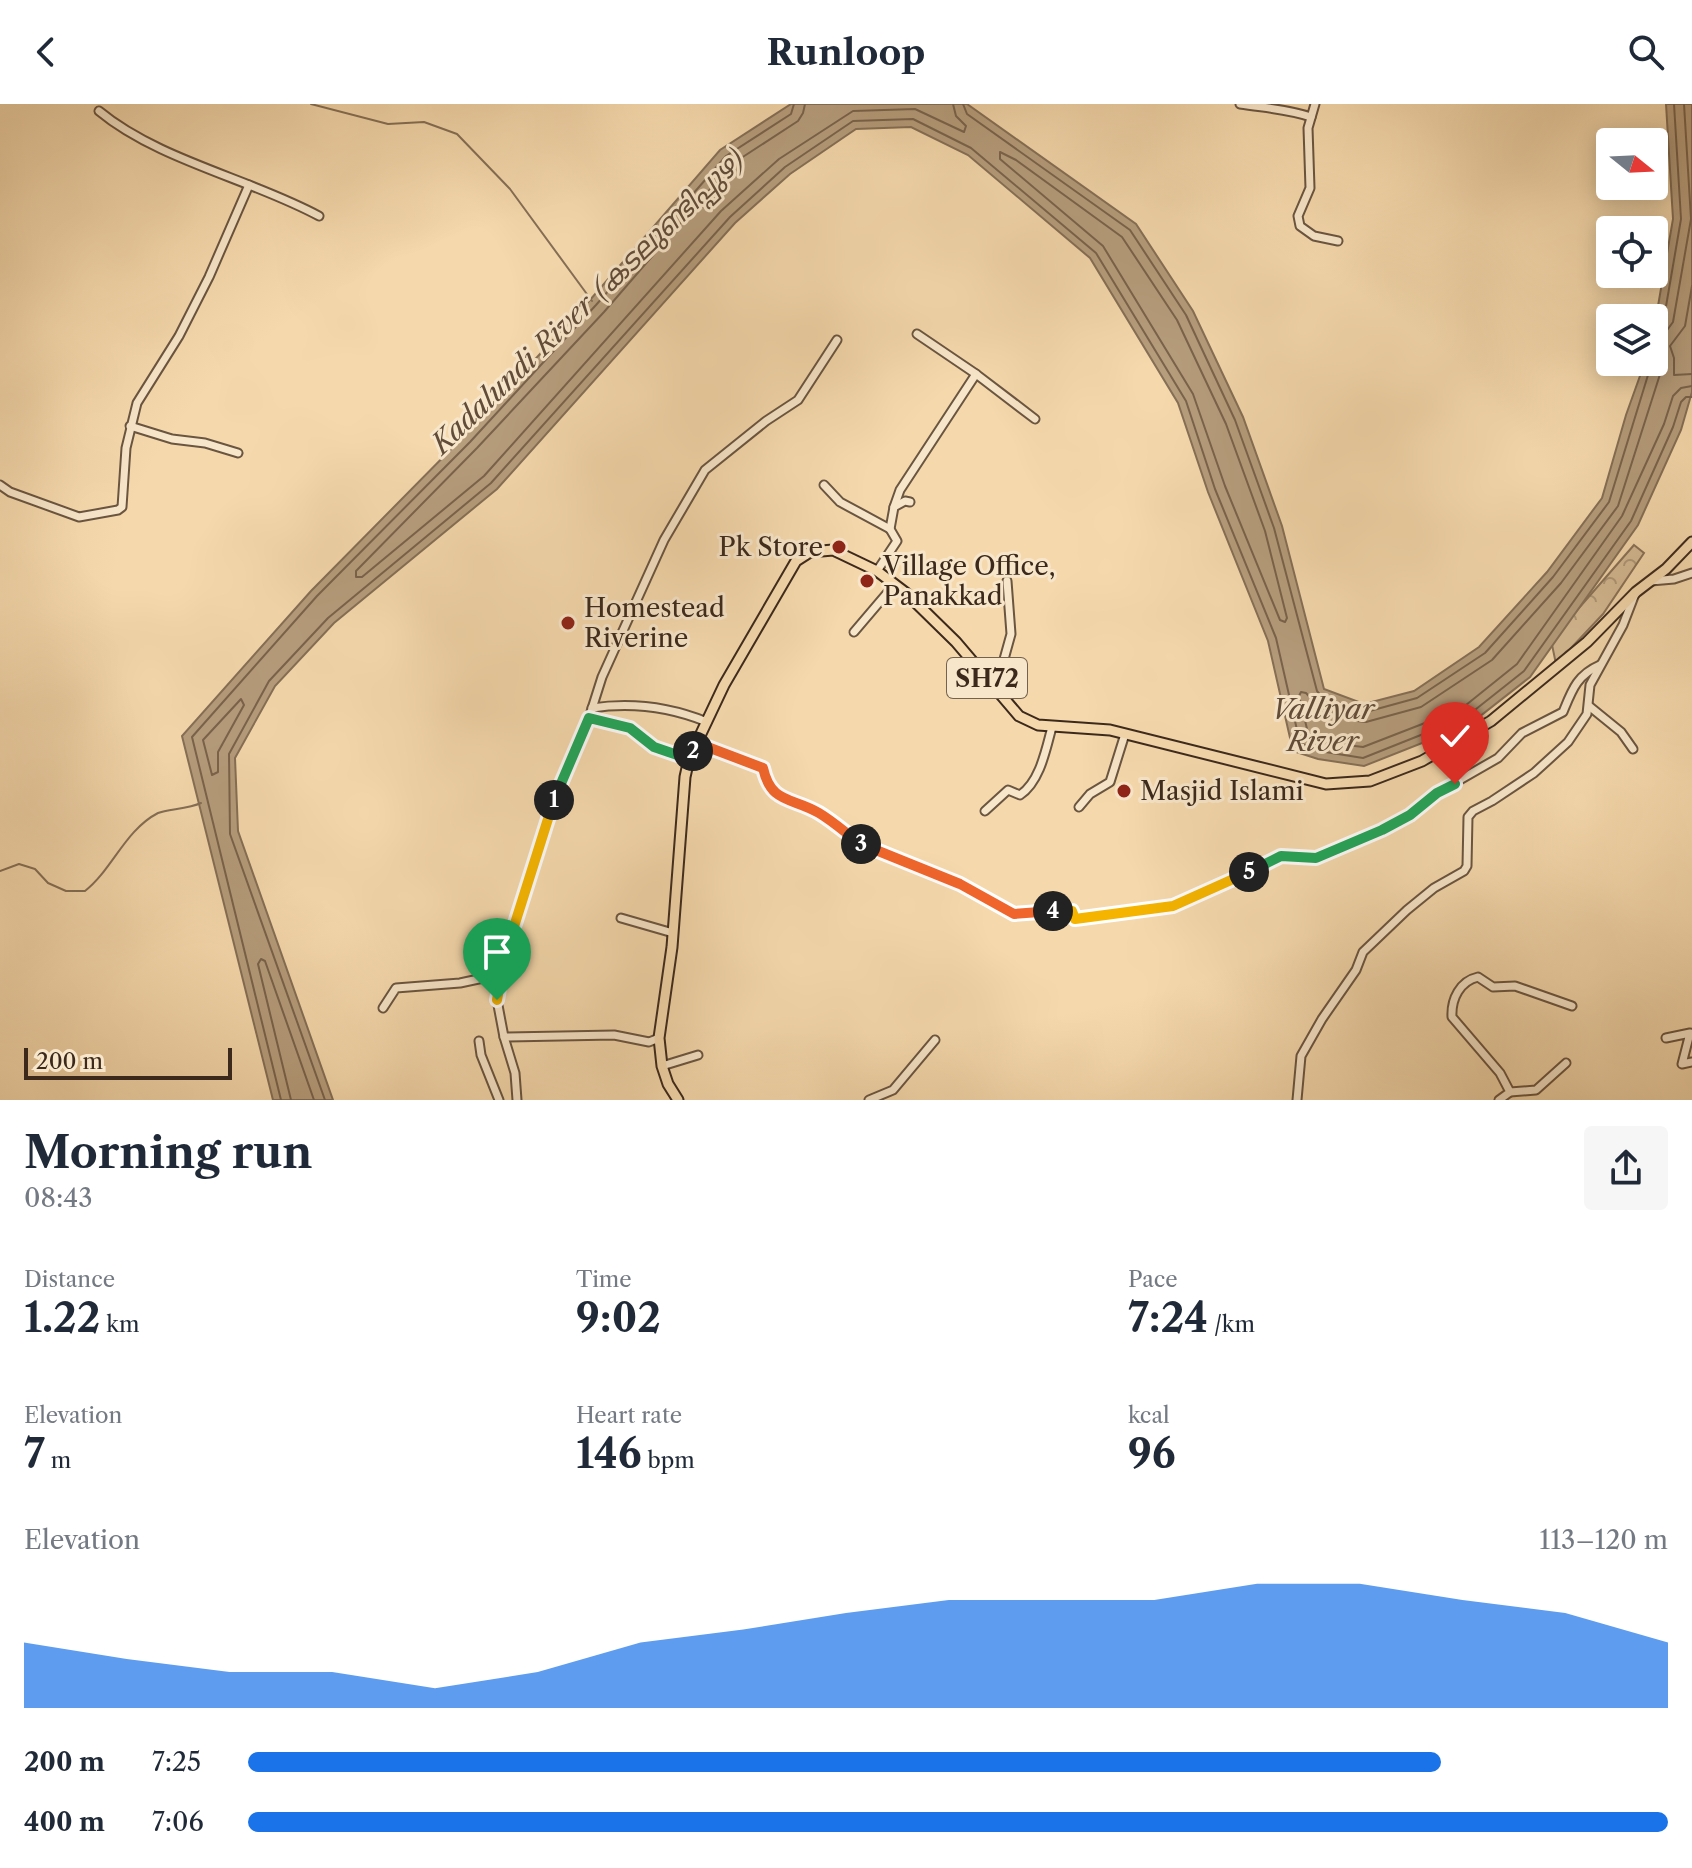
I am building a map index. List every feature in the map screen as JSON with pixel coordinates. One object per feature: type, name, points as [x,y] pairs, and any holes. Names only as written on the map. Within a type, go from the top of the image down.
[{"type":"main road","name":"SH72","points":[[678,1100],[662,1066],[659,1038],[673,933],[679,840],[689,759],[724,685],[796,561],[810,552],[833,550],[877,571],[929,614],[1019,716],[1038,725],[1110,730],[1326,784],[1370,781],[1422,761],[1491,721],[1587,642],[1636,592],[1692,542]]},
{"type":"street","points":[[1240,104],[1286,109],[1311,117]]},
{"type":"street","points":[[1315,104],[1308,128],[1310,188],[1298,216],[1300,226],[1314,236],[1338,241]]},
{"type":"street","points":[[99,111],[136,135],[293,201],[319,216]]},
{"type":"street","points":[[0,485],[10,492],[79,517],[118,510],[124,503],[126,448],[137,403],[179,336],[209,277],[249,185]]},
{"type":"street","points":[[917,334],[1035,419]]},
{"type":"street","points":[[517,1100],[515,1073],[497,1000],[505,955],[550,810],[589,718],[602,677],[664,540],[705,470],[766,421],[798,400],[837,340]]},
{"type":"street","points":[[890,529],[900,490],[976,374]]},
{"type":"street","points":[[130,426],[172,439],[205,443],[238,453]]},
{"type":"street","points":[[824,485],[840,502],[890,529],[897,541],[877,571]]},
{"type":"street","points":[[894,507],[905,501],[910,502]]},
{"type":"street","points":[[1651,581],[1674,579],[1692,573]]},
{"type":"street","points":[[996,688],[1011,634],[1007,581]]},
{"type":"street","points":[[854,632],[894,585]]},
{"type":"street","points":[[1297,1100],[1301,1056],[1356,970],[1363,952],[1434,888],[1464,871],[1467,866],[1468,817],[1473,811],[1546,763],[1579,727],[1589,706],[1590,685],[1623,625],[1636,592]]},
{"type":"street","points":[[697,743],[763,768],[767,785],[777,796],[818,812],[863,846],[960,884],[1014,914],[1066,910],[1072,911],[1075,919],[1173,906],[1281,856],[1316,858],[1382,830],[1410,815],[1437,793],[1498,758],[1522,733],[1563,712],[1574,685],[1584,672],[1600,665]]},
{"type":"street","points":[[592,708],[613,705],[649,707],[678,711],[707,722]]},
{"type":"street","points":[[1589,706],[1621,732],[1633,749]]},
{"type":"street","points":[[589,718],[630,728],[654,747],[689,759]]},
{"type":"street","points":[[985,811],[1008,790],[1020,795],[1030,789],[1046,752],[1052,727]]},
{"type":"street","points":[[1079,807],[1090,794],[1110,782],[1125,734]]},
{"type":"street","points":[[621,918],[673,933]]},
{"type":"street","points":[[383,1008],[396,988],[460,983],[502,974]]},
{"type":"street","points":[[1519,1100],[1452,1017],[1454,999],[1466,980],[1478,977],[1493,987],[1515,986],[1572,1006]]},
{"type":"street","points":[[1666,1038],[1690,1033],[1682,1064],[1692,1062]]},
{"type":"street","points":[[504,1037],[614,1035],[649,1042],[659,1038]]},
{"type":"street","points":[[869,1100],[893,1090],[935,1040]]},
{"type":"street","points":[[479,1041],[481,1055],[499,1100]]},
{"type":"street","points":[[662,1066],[698,1055]]},
{"type":"street","points":[[1499,1100],[1510,1092],[1536,1090],[1566,1063]]},
{"type":"green space","points":[[1634,545],[1644,553],[1603,614],[1556,664],[1551,640]]},
{"type":"water","name":"Valliyar River","points":[[791,104],[967,104],[1136,224],[1193,311],[1243,417],[1282,526],[1324,689],[1364,704],[1414,691],[1479,647],[1547,572],[1602,498],[1640,376],[1668,376],[1668,304],[1658,304],[1661,288],[1668,288],[1668,248],[1673,219],[1666,104],[1692,104],[1692,392],[1681,430],[1638,525],[1530,677],[1470,724],[1364,766],[1318,759],[1293,751],[1268,641],[1208,492],[1178,403],[1090,258],[968,155],[911,127],[856,129],[790,174],[735,223],[497,489],[334,623],[275,686],[235,758],[238,831],[333,1100],[273,1100],[182,736],[311,591],[464,436],[590,300],[720,150]]},
{"type":"waterway","name":"Kadalundi River (കടലുണ്ടിപ്പുഴ)","points":[[311,104],[388,124],[424,122],[457,134],[510,189],[592,301]]},
{"type":"waterway","points":[[0,871],[19,864],[35,869],[48,883],[66,891],[85,891],[146,820],[158,813],[201,803]]},
{"type":"place","name":"Pk Store","points":[[839,547]]},
{"type":"place","name":"Village Office, Panakkad","points":[[867,581]]},
{"type":"place","name":"Homestead Riverine","points":[[568,623]]},
{"type":"place","name":"Masjid Islami","points":[[1124,791]]},
{"type":"route","points":[[497,1000],[505,955],[550,810],[589,718],[630,728],[654,747],[689,759],[697,743],[747,761],[763,768],[767,785],[777,796],[818,812],[863,846],[960,884],[1014,914],[1066,910],[1072,911],[1075,919],[1173,906],[1281,856],[1316,858],[1382,830],[1455,784]]}]
